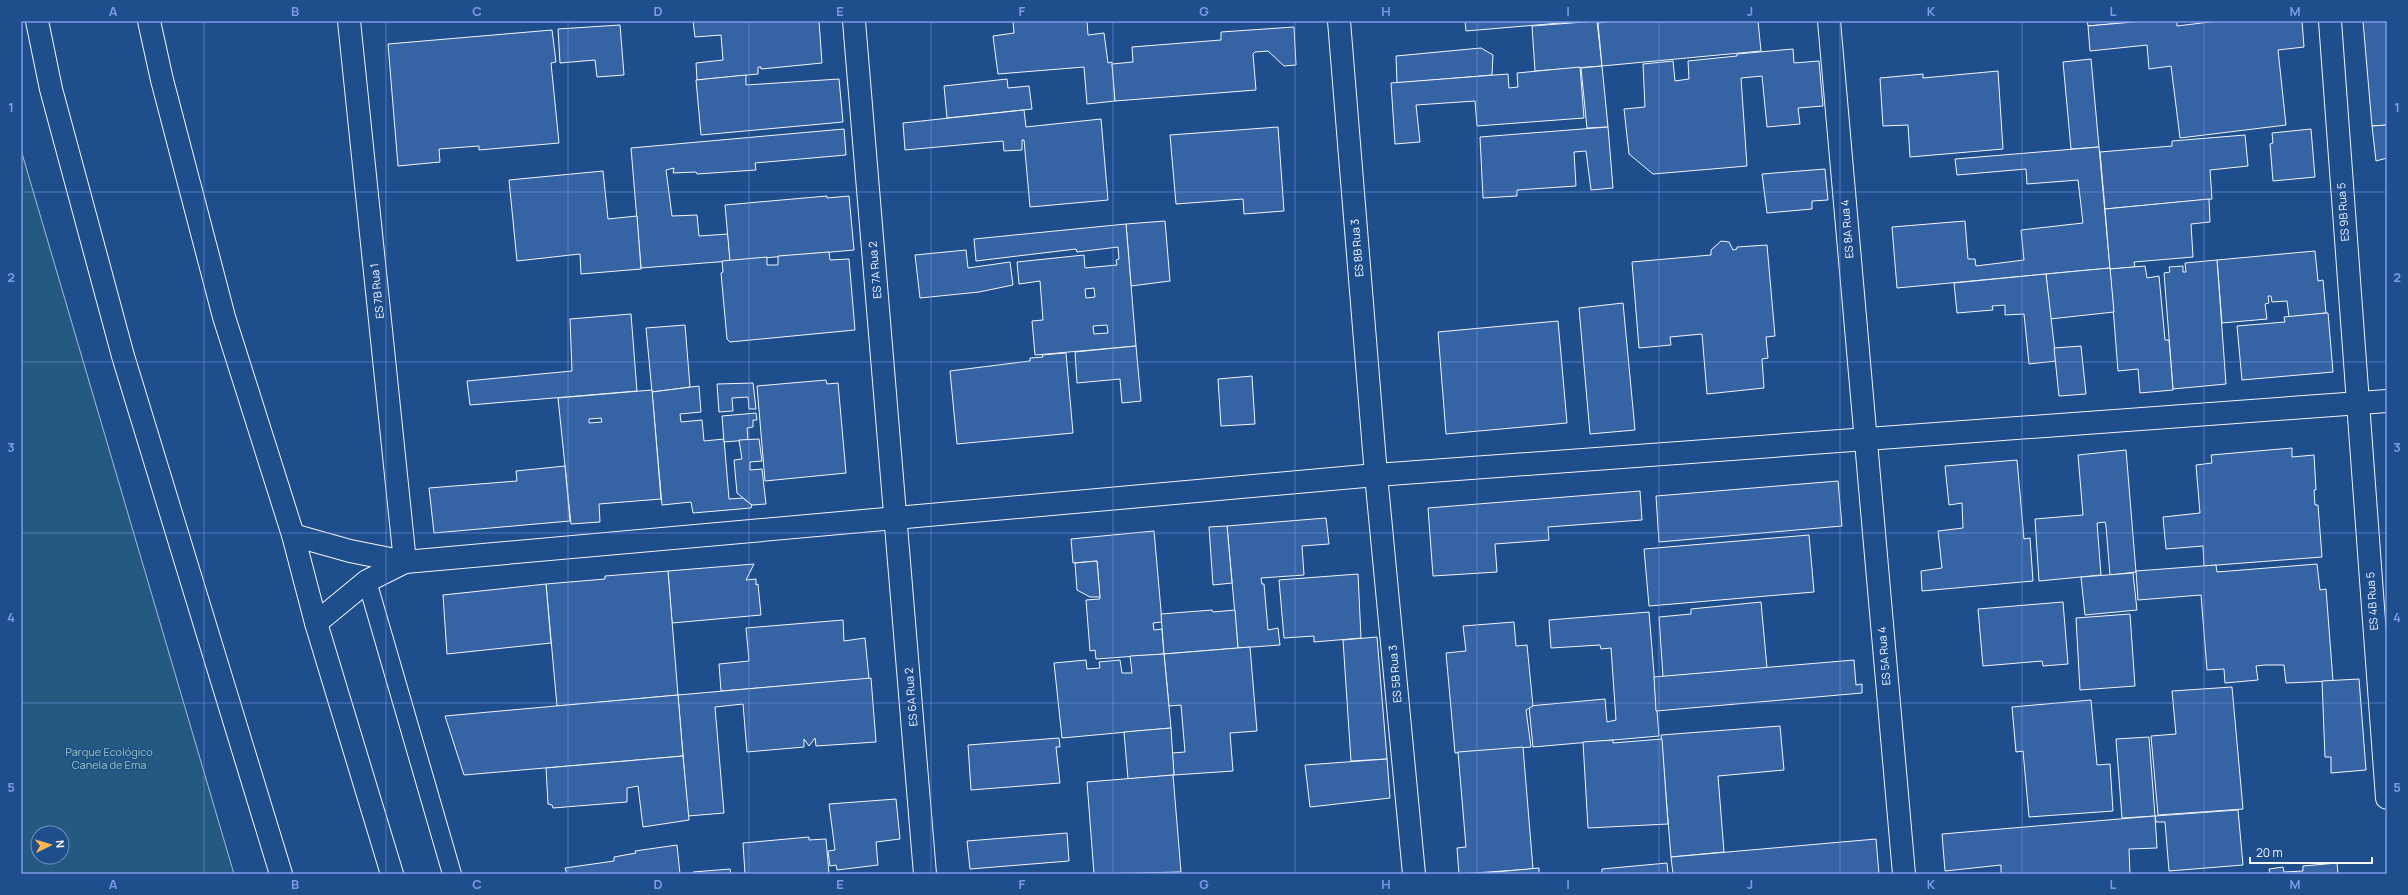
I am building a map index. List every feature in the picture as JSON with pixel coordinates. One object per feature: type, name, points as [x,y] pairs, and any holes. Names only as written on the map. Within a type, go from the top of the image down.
[{"type":"street","points":[[37,21],[51,89],[124,356],[280,874]]},
{"type":"street","points":[[149,21],[162,80],[224,317],[293,534],[316,623],[392,874]]},
{"type":"street","name":"ES 7B Rua 1","points":[[349,21],[405,562]]},
{"type":"street","name":"ES 7A Rua 2","points":[[854,21],[896,519]]},
{"type":"street","name":"ES 8B Rua 3","points":[[1339,21],[1376,475]]},
{"type":"street","name":"ES 8A Rua 4","points":[[1829,21],[1865,438]]},
{"type":"street","name":"ES 9B Rua 5","points":[[2330,21],[2357,404]]},
{"type":"street","points":[[293,534],[350,551],[405,562],[1376,475],[1865,438],[2387,401]]},
{"type":"street","name":"ES 4B Rua 5","points":[[2357,404],[2387,798]]},
{"type":"street","name":"ES 5A Rua 4","points":[[1865,438],[1904,874]]},
{"type":"street","name":"ES 5B Rua 3","points":[[1376,475],[1414,874]]},
{"type":"street","name":"ES 6A Rua 2","points":[[896,519],[925,874]]},
{"type":"street","points":[[316,623],[367,581],[405,562]]},
{"type":"lane","points":[[367,581],[452,874]]},
{"type":"green space","name":"Parque Ecológico Canela de Ema","points":[[21,150],[234,874],[21,874]]},
{"type":"building","points":[[693,21],[819,21],[822,63],[761,69],[761,67],[758,67],[758,74],[697,80],[696,63],[723,60],[721,35],[695,37]]},
{"type":"building","points":[[1013,21],[1087,21],[1088,35],[1104,33],[1108,63],[1112,62],[1115,101],[1087,104],[1084,67],[998,74],[993,36],[1014,33]]},
{"type":"building","points":[[1465,21],[1572,21],[1572,22],[1466,31]]},
{"type":"building","points":[[1597,21],[1602,66],[1535,71],[1532,26]]},
{"type":"building","points":[[1611,21],[1758,21],[1761,51],[1602,66],[1598,23]]},
{"type":"building","points":[[2087,21],[2144,21],[2088,26]]},
{"type":"building","points":[[2144,21],[2177,21],[2177,26],[2218,21],[2302,21],[2304,47],[2278,50],[2286,125],[2180,138],[2171,66],[2149,69],[2147,45],[2090,51],[2088,26]]},
{"type":"building","points":[[2363,21],[2387,21],[2387,125],[2372,126]]},
{"type":"building","points":[[620,25],[624,75],[597,77],[595,60],[560,63],[558,29]]},
{"type":"building","points":[[1294,27],[1296,65],[1284,66],[1268,51],[1255,52],[1253,54],[1256,90],[1115,101],[1112,64],[1133,62],[1132,47],[1221,40],[1221,32]]},
{"type":"building","points":[[552,30],[556,62],[551,63],[559,143],[479,150],[479,146],[439,149],[440,162],[398,166],[388,44]]},
{"type":"building","points":[[1481,48],[1493,55],[1492,75],[1397,83],[1396,56]]},
{"type":"building","points":[[1793,49],[1794,63],[1819,61],[1823,106],[1798,108],[1800,124],[1767,127],[1762,76],[1741,78],[1747,166],[1653,174],[1629,154],[1624,109],[1645,107],[1643,64],[1673,61],[1675,81],[1689,79],[1688,61],[1737,56],[1737,54]]},
{"type":"building","points":[[2091,59],[2099,147],[2071,149],[2063,62]]},
{"type":"building","points":[[1602,66],[1608,127],[1587,128],[1581,68]]},
{"type":"building","points":[[1580,67],[1584,118],[1477,126],[1475,101],[1416,105],[1420,142],[1395,144],[1391,83],[1508,74],[1509,88],[1518,87],[1517,73]]},
{"type":"building","points":[[1998,71],[2003,149],[1910,157],[1908,125],[1883,126],[1880,78],[1923,74],[1923,78]]},
{"type":"building","points":[[746,75],[746,85],[839,79],[843,122],[701,135],[696,80]]},
{"type":"building","points":[[1007,79],[1008,88],[1029,86],[1032,109],[947,118],[944,86]]},
{"type":"building","points":[[1024,110],[1026,127],[1101,119],[1108,200],[1030,207],[1024,140],[1022,140],[1022,150],[1004,151],[1003,141],[905,150],[903,123]]},
{"type":"building","points":[[2387,125],[2387,158],[2376,161],[2372,126]]},
{"type":"building","points":[[1278,127],[1284,211],[1244,214],[1243,199],[1176,204],[1170,135]]},
{"type":"building","points":[[1608,127],[1613,188],[1591,190],[1586,151],[1574,152],[1576,186],[1517,190],[1517,196],[1483,198],[1480,137]]},
{"type":"building","points":[[844,129],[846,155],[755,163],[756,170],[697,174],[696,172],[673,173],[674,168],[666,170],[672,216],[697,215],[699,236],[728,234],[730,261],[641,268],[631,148]]},
{"type":"building","points":[[2311,129],[2315,177],[2273,181],[2270,144],[2273,143],[2272,133]]},
{"type":"building","points":[[2245,135],[2248,166],[2210,170],[2212,199],[2105,209],[2100,152],[2172,146],[2172,141]]},
{"type":"building","points":[[2099,147],[2110,268],[1897,288],[1892,227],[1965,221],[1968,259],[1975,259],[1976,266],[2024,260],[2021,230],[2083,223],[2078,180],[2027,184],[2026,169],[1957,175],[1955,159]]},
{"type":"building","points":[[1825,169],[1828,200],[1812,201],[1812,209],[1767,213],[1762,174]]},
{"type":"building","points":[[603,171],[608,219],[637,216],[641,269],[581,274],[580,254],[517,261],[509,180]]},
{"type":"building","points":[[827,196],[827,198],[849,196],[854,250],[730,261],[725,205]]},
{"type":"building","points":[[2209,199],[2210,222],[2191,224],[2193,257],[2134,262],[2135,267],[2110,269],[2105,209]]},
{"type":"building","points":[[1165,221],[1170,281],[1131,286],[1126,224]]},
{"type":"building","points":[[1126,224],[1136,346],[1035,355],[1032,321],[1043,320],[1040,281],[1019,284],[1017,262],[1084,255],[1085,268],[1117,265],[1116,260],[1119,259],[1118,247],[1077,252],[1076,249],[976,261],[974,239]],"holes":[[[1094,288],[1095,297],[1086,298],[1085,289]],[[1107,325],[1108,333],[1094,334],[1093,326]]]},
{"type":"building","points":[[1721,241],[1729,242],[1733,250],[1737,249],[1737,247],[1767,245],[1775,336],[1766,337],[1768,358],[1762,359],[1764,388],[1707,394],[1702,334],[1670,337],[1671,345],[1639,348],[1632,262],[1711,255],[1711,250]]},
{"type":"building","points":[[966,250],[968,268],[1010,262],[1013,285],[979,292],[920,298],[915,255]]},
{"type":"building","points":[[2315,251],[2318,281],[2323,280],[2326,313],[2289,317],[2287,301],[2272,302],[2271,296],[2268,296],[2269,303],[2265,304],[2267,319],[2222,323],[2217,260]]},
{"type":"building","points":[[829,252],[830,260],[849,259],[855,330],[730,342],[727,339],[721,273],[723,272],[722,261],[767,257],[767,265],[778,265],[778,256]]},
{"type":"building","points":[[2217,260],[2226,384],[2173,389],[2164,273],[2170,272],[2169,267],[2183,266],[2183,272],[2186,272],[2185,263]]},
{"type":"building","points":[[2145,266],[2147,278],[2159,276],[2165,340],[2169,340],[2173,390],[2140,393],[2138,369],[2118,371],[2110,269]]},
{"type":"building","points":[[2110,268],[2114,312],[2050,319],[2046,274]]},
{"type":"building","points":[[2046,274],[2056,361],[2029,364],[2024,314],[2005,315],[2005,305],[1992,306],[1993,310],[1957,313],[1954,283]]},
{"type":"building","points":[[1623,303],[1635,430],[1590,434],[1579,308]]},
{"type":"building","points":[[2328,313],[2333,372],[2242,380],[2237,326],[2285,322],[2284,317]]},
{"type":"building","points":[[631,314],[637,391],[470,405],[467,381],[572,371],[570,319]]},
{"type":"building","points":[[1558,321],[1567,423],[1446,434],[1438,332]]},
{"type":"building","points":[[685,325],[690,387],[652,392],[646,328]]},
{"type":"building","points":[[1136,346],[1141,401],[1122,403],[1120,379],[1077,383],[1075,352]]},
{"type":"building","points":[[2081,346],[2086,394],[2059,396],[2054,348]]},
{"type":"building","points":[[1066,353],[1073,433],[957,444],[950,371],[1030,361],[1030,358],[1043,357],[1042,355]]},
{"type":"building","points":[[1252,376],[1255,424],[1221,426],[1218,379]]},
{"type":"building","points":[[826,380],[827,384],[838,383],[846,473],[765,481],[757,386]]},
{"type":"building","points":[[753,383],[756,409],[749,409],[748,397],[732,398],[733,411],[719,412],[717,384]]},
{"type":"building","points":[[699,386],[701,412],[680,414],[681,422],[702,420],[704,441],[724,439],[729,499],[743,498],[752,505],[751,508],[693,513],[691,502],[662,505],[652,392]]},
{"type":"building","points":[[652,390],[661,499],[599,504],[600,522],[571,524],[558,398]],"holes":[[[601,418],[602,422],[589,423],[589,419]]]},
{"type":"building","points":[[756,413],[757,420],[753,420],[753,427],[747,428],[748,440],[724,442],[722,416]]},
{"type":"building","points":[[759,439],[762,461],[750,462],[750,470],[762,469],[766,504],[752,505],[737,493],[734,460],[742,459],[739,440]]},
{"type":"building","points":[[2292,448],[2292,457],[2314,455],[2316,490],[2314,490],[2315,505],[2318,505],[2322,557],[2204,566],[2203,546],[2166,549],[2163,517],[2200,513],[2196,465],[2212,463],[2211,455]]},
{"type":"building","points":[[2126,450],[2136,572],[2110,575],[2105,522],[2097,523],[2101,575],[2039,581],[2035,519],[2083,515],[2078,455]]},
{"type":"building","points":[[2017,460],[2024,539],[2030,538],[2033,581],[1922,591],[1921,571],[1942,568],[1938,531],[1963,528],[1962,503],[1949,505],[1945,466]]},
{"type":"building","points":[[565,466],[570,521],[434,533],[429,488],[517,481],[516,471]]},
{"type":"building","points":[[1838,481],[1842,526],[1659,542],[1656,496]]},
{"type":"building","points":[[1640,491],[1642,520],[1548,527],[1549,540],[1495,544],[1497,572],[1433,576],[1428,508]]},
{"type":"building","points":[[1326,518],[1329,544],[1302,546],[1304,575],[1261,578],[1262,584],[1264,584],[1268,630],[1278,628],[1280,645],[1238,648],[1227,526]]},
{"type":"building","points":[[1227,526],[1232,583],[1213,585],[1209,527]]},
{"type":"building","points":[[1154,531],[1162,622],[1153,623],[1154,630],[1162,629],[1164,654],[1096,659],[1095,650],[1090,651],[1086,600],[1100,599],[1097,561],[1073,563],[1071,539]]},
{"type":"building","points":[[1809,535],[1814,592],[1649,606],[1644,549]]},
{"type":"building","points":[[1097,561],[1100,597],[1090,597],[1077,590],[1075,563]]},
{"type":"building","points":[[754,564],[746,580],[756,579],[756,585],[758,584],[761,615],[672,623],[668,571]]},
{"type":"building","points":[[2317,564],[2320,590],[2326,589],[2333,681],[2286,683],[2284,665],[2265,665],[2256,666],[2258,680],[2225,683],[2224,669],[2207,670],[2201,595],[2138,600],[2136,571],[2216,565],[2217,572]]},
{"type":"building","points":[[668,571],[678,695],[557,706],[546,584],[605,579],[605,576]]},
{"type":"building","points":[[2133,573],[2137,610],[2085,615],[2081,577]]},
{"type":"building","points":[[1358,574],[1361,638],[1314,642],[1314,636],[1284,638],[1279,580]]},
{"type":"building","points":[[546,584],[551,643],[447,654],[443,595]]},
{"type":"building","points":[[1761,602],[1767,668],[1663,677],[1659,617],[1691,614],[1691,609]]},
{"type":"building","points":[[2063,602],[2068,664],[2043,666],[2042,661],[1983,666],[1978,609]]},
{"type":"building","points":[[1212,610],[1213,612],[1235,610],[1238,648],[1164,654],[1161,614]]},
{"type":"building","points":[[1649,612],[1659,736],[1533,747],[1529,706],[1605,699],[1607,722],[1616,720],[1611,648],[1601,649],[1600,645],[1551,648],[1549,620]]},
{"type":"building","points":[[2130,614],[2135,686],[2080,690],[2076,618]]},
{"type":"building","points":[[843,620],[844,641],[865,638],[869,679],[721,691],[719,664],[749,661],[746,628]]},
{"type":"building","points":[[1514,622],[1516,646],[1527,645],[1533,706],[1526,710],[1531,747],[1455,753],[1446,653],[1466,651],[1463,626]]},
{"type":"building","points":[[1377,637],[1387,759],[1351,761],[1343,640]]},
{"type":"building","points":[[1250,647],[1257,731],[1230,733],[1233,771],[1174,775],[1172,753],[1185,752],[1181,705],[1169,706],[1164,654]]},
{"type":"building","points":[[1164,654],[1171,728],[1062,738],[1054,663],[1086,660],[1087,669],[1100,668],[1099,662],[1120,660],[1122,673],[1132,673],[1130,656]]},
{"type":"building","points":[[1854,660],[1856,685],[1862,684],[1862,693],[1656,711],[1654,677]]},
{"type":"building","points":[[871,678],[876,742],[816,746],[815,738],[809,746],[804,739],[804,747],[747,752],[743,704],[715,707],[724,813],[688,816],[678,695]]},
{"type":"building","points":[[2359,679],[2366,770],[2331,773],[2331,757],[2325,757],[2322,681]]},
{"type":"building","points":[[2232,687],[2243,809],[2158,815],[2151,736],[2176,734],[2172,691]]},
{"type":"building","points":[[678,695],[683,756],[464,775],[445,716]]},
{"type":"building","points":[[2091,700],[2097,765],[2110,764],[2113,811],[2029,817],[2023,751],[2016,752],[2012,707]]},
{"type":"building","points":[[1780,726],[1784,770],[1718,776],[1724,852],[1671,857],[1661,735]]},
{"type":"building","points":[[1171,728],[1174,775],[1128,779],[1124,732]]},
{"type":"building","points":[[2149,737],[2155,816],[2122,818],[2116,739]]},
{"type":"building","points":[[1059,738],[1060,747],[1056,747],[1060,783],[971,790],[968,745]]},
{"type":"building","points":[[1662,739],[1668,824],[1588,828],[1583,742],[1613,740],[1613,743]]},
{"type":"building","points":[[1523,747],[1533,869],[1459,874],[1457,848],[1466,847],[1458,752]]},
{"type":"building","points":[[683,756],[689,820],[643,827],[638,786],[627,788],[627,802],[553,808],[552,805],[548,804],[546,768]]},
{"type":"building","points":[[1387,759],[1390,798],[1310,807],[1305,765]]},
{"type":"building","points":[[1173,775],[1181,872],[1094,874],[1087,782]]},
{"type":"building","points":[[896,799],[900,839],[876,842],[878,865],[837,870],[836,865],[830,866],[828,851],[835,850],[829,804]]},
{"type":"building","points":[[2238,810],[2243,865],[2169,871],[2165,822],[2156,822],[2155,816]]},
{"type":"building","points":[[2155,816],[2157,848],[2129,849],[2130,874],[2001,874],[2001,865],[1945,871],[1942,834]]},
{"type":"building","points":[[1067,833],[1069,861],[970,869],[967,841]]},
{"type":"building","points":[[809,837],[809,840],[826,839],[829,874],[745,874],[743,843]]},
{"type":"building","points":[[1876,839],[1879,874],[1673,874],[1671,857]]},
{"type":"building","points":[[677,845],[680,874],[567,874],[565,868],[614,861],[614,857],[636,853],[635,851]]},
{"type":"building","points":[[1667,863],[1668,874],[1602,874],[1602,869]]},
{"type":"building","points":[[2337,863],[2338,874],[2259,874],[2270,873],[2269,869],[2283,867],[2284,872],[2303,871],[2303,866]]},
{"type":"building","points":[[1539,868],[1539,874],[1474,874]]},
{"type":"building","points":[[730,869],[731,874],[693,874],[693,872]]}]
